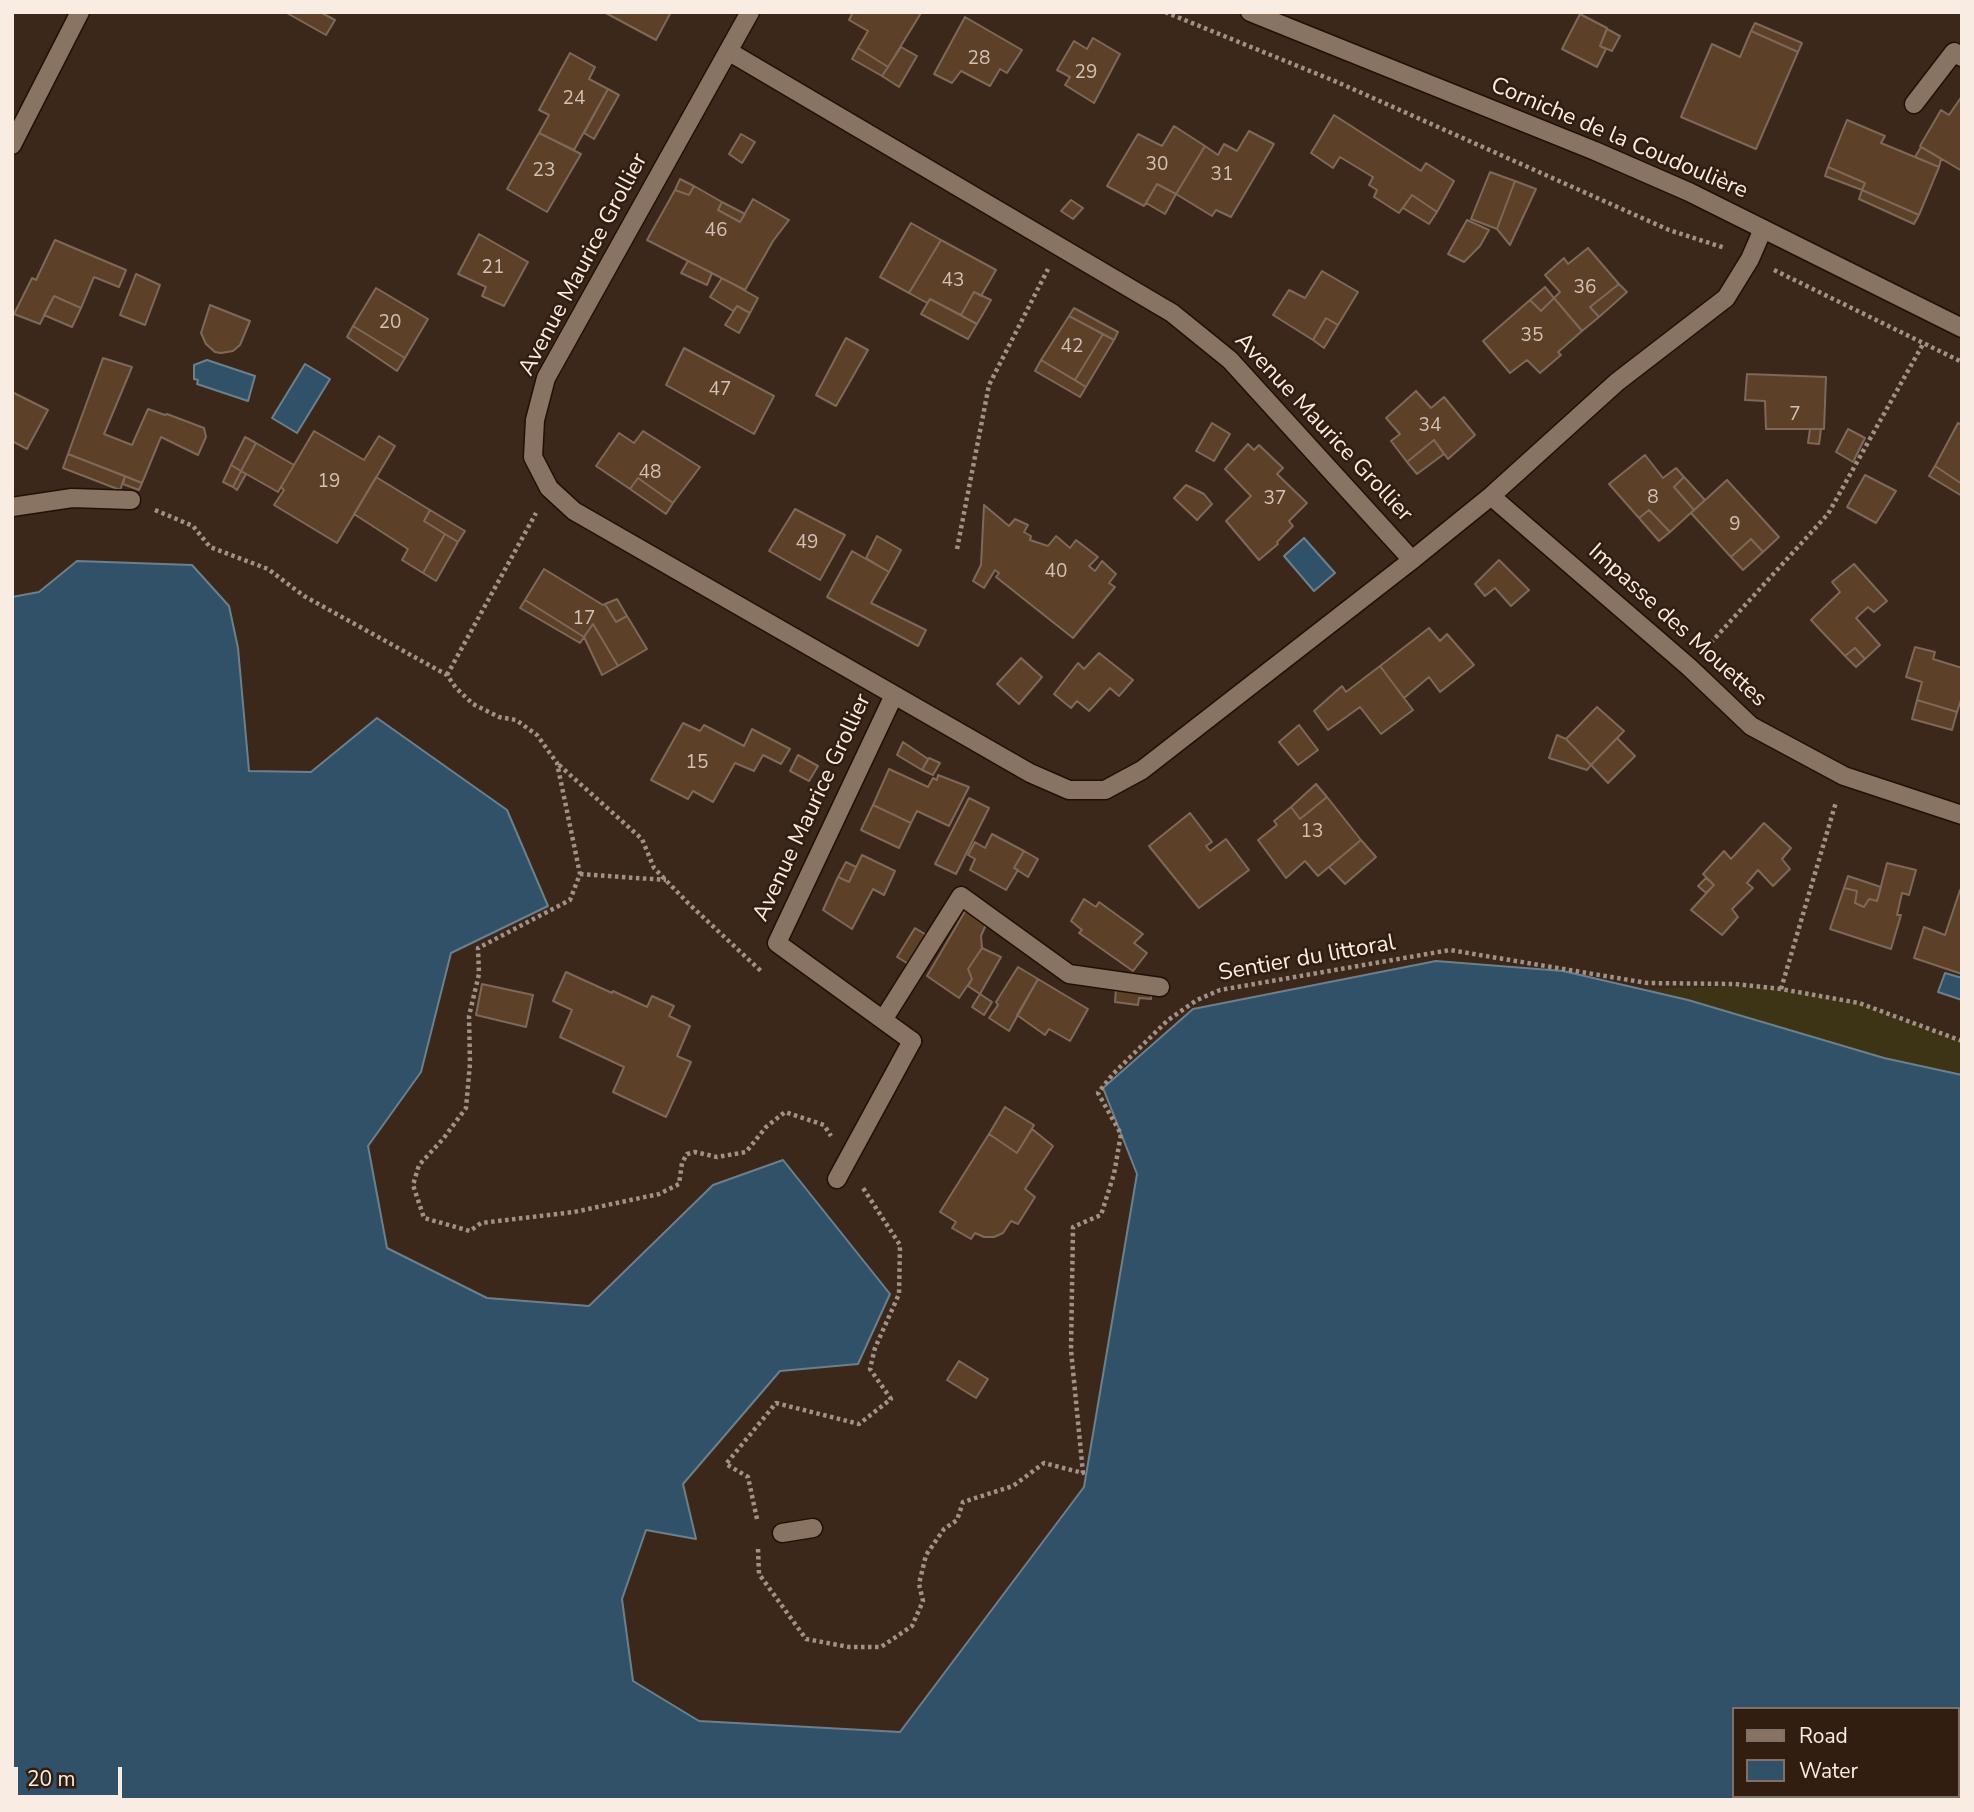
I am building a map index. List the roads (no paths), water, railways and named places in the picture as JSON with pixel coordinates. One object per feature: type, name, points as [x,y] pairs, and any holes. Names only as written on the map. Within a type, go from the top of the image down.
[{"type":"street","points":[[12,145],[80,12]]},
{"type":"street","name":"Avenue Maurice Grollier","points":[[750,12],[547,378],[535,420],[533,457],[550,488],[574,511],[1030,773],[1069,790],[1105,790],[1142,770],[1412,560],[1491,496],[1617,382],[1726,298],[1750,259],[1763,229]]},
{"type":"street","name":"Corniche de la Coudoulière","points":[[1250,12],[1595,151],[1689,192],[1962,328]]},
{"type":"street","name":"Avenue Maurice Grollier","points":[[728,51],[1172,313],[1230,359],[1412,560]]},
{"type":"street","points":[[1914,104],[1954,52],[1962,57]]},
{"type":"street","name":"Impasse des Mouettes","points":[[1491,496],[1689,667],[1751,726],[1844,776],[1962,815]]},
{"type":"street","points":[[12,508],[72,498],[131,500]]},
{"type":"street","name":"Avenue Maurice Grollier","points":[[837,1179],[912,1041],[777,943],[894,695]]},
{"type":"street","points":[[883,1020],[961,896],[1069,974],[1160,987]]},
{"type":"street","points":[[782,1533],[813,1528]]},
{"type":"water","points":[[207,360],[255,376],[248,401],[197,384],[198,380],[194,379],[194,365]]},
{"type":"water","points":[[305,364],[330,379],[297,433],[272,418]]},
{"type":"water","points":[[1304,538],[1335,573],[1314,591],[1284,556]]},
{"type":"water","points":[[77,561],[192,565],[229,606],[238,648],[249,771],[311,772],[377,718],[507,810],[548,906],[451,953],[421,1072],[368,1146],[387,1248],[487,1298],[589,1306],[713,1185],[783,1160],[890,1294],[858,1364],[780,1371],[683,1484],[696,1539],[646,1530],[622,1599],[633,1681],[699,1721],[900,1732],[1084,1487],[1137,1174],[1103,1088],[1193,1009],[1436,961],[1563,971],[1688,1000],[1884,1058],[1962,1075],[1962,1800],[12,1800],[12,597],[39,592]]},
{"type":"water","points":[[1945,973],[1962,978],[1962,1000],[1938,992]]}]
